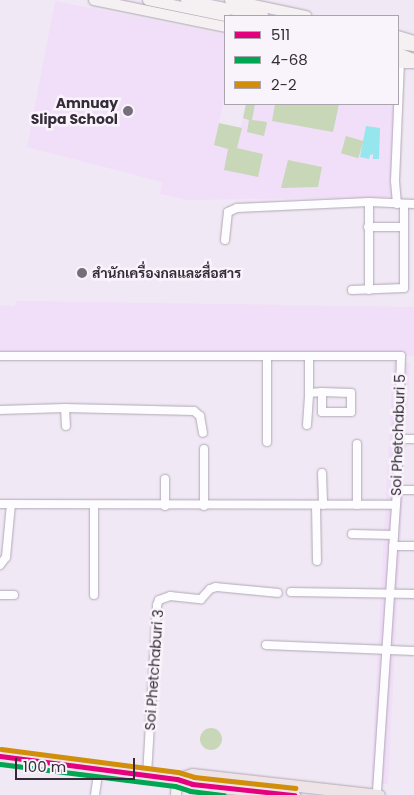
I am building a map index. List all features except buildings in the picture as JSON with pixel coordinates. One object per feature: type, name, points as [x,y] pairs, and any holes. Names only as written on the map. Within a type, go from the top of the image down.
[{"type":"main road","points":[[95,0],[224,27]]},
{"type":"main road","points":[[148,0],[224,16]]},
{"type":"main road","points":[[186,0],[258,15]]},
{"type":"main road","points":[[230,0],[301,15]]},
{"type":"main road","points":[[399,36],[414,41]]},
{"type":"main road","points":[[399,44],[414,46]]},
{"type":"main road","points":[[399,60],[414,59]]},
{"type":"main road","points":[[399,60],[414,63]]},
{"type":"main road","points":[[0,756],[178,778],[192,784],[294,795]]},
{"type":"main road","points":[[178,778],[192,774],[378,795]]},
{"type":"main road","points":[[176,795],[178,778]]},
{"type":"street","points":[[352,290],[404,288],[403,227],[396,181],[397,105]]},
{"type":"street","points":[[369,202],[369,290]]},
{"type":"street","points":[[225,240],[228,212],[237,208],[369,202],[414,204]]},
{"type":"street","points":[[368,227],[403,227]]},
{"type":"street","name":"Soi Phetchaburi 5","points":[[0,356],[401,356],[397,490],[389,594],[378,795]]},
{"type":"street","points":[[267,356],[267,442]]},
{"type":"street","points":[[308,426],[309,356]]},
{"type":"street","points":[[309,393],[322,392],[351,393],[351,412],[322,412],[322,392]]},
{"type":"street","points":[[65,408],[66,426]]},
{"type":"street","points":[[0,410],[65,408],[194,411],[200,416],[203,433]]},
{"type":"street","points":[[399,439],[414,439]]},
{"type":"street","points":[[357,444],[357,505]]},
{"type":"street","points":[[204,449],[204,506]]},
{"type":"street","points":[[317,561],[322,473]]},
{"type":"street","points":[[165,479],[165,506]]},
{"type":"street","points":[[397,490],[414,490]]},
{"type":"street","points":[[0,504],[204,506],[396,504]]},
{"type":"street","points":[[0,565],[4,562],[7,550],[11,504]]},
{"type":"street","points":[[94,506],[94,595]]},
{"type":"street","points":[[352,534],[394,535]]},
{"type":"street","points":[[393,546],[414,546]]},
{"type":"street","name":"Soi Phetchaburi 3","points":[[147,774],[159,600],[170,596],[201,599],[210,589],[216,587],[278,593]]},
{"type":"street","points":[[291,592],[414,594]]},
{"type":"street","points":[[0,595],[14,595]]},
{"type":"street","points":[[266,644],[414,651]]},
{"type":"street","points":[[95,795],[99,768]]},
{"type":"shaded area","name":"Amnuay Slipa School","points":[[55,1],[224,35],[224,99],[218,128],[240,131],[246,105],[395,105],[393,197],[188,200],[160,194],[162,182],[27,147]]},
{"type":"shaded area","points":[[16,301],[414,307],[414,356],[0,353],[0,305],[15,306]]},
{"type":"shaded area","points":[[393,362],[410,363],[388,784],[371,783]]},
{"type":"green space","points":[[246,105],[255,105],[252,120],[267,122],[264,136],[247,132],[249,120],[243,118]]},
{"type":"green space","points":[[275,105],[339,105],[333,132],[272,121]]},
{"type":"green space","points":[[219,123],[242,128],[237,148],[263,154],[258,177],[224,170],[228,149],[214,145]]},
{"type":"green space","points":[[346,136],[363,141],[358,158],[341,153]]},
{"type":"green space","points":[[288,160],[322,167],[318,187],[281,188]]},
{"type":"green space","points":[[211,728],[219,731],[222,739],[219,747],[211,750],[203,747],[200,739],[203,731]]},
{"type":"water","points":[[366,126],[380,128],[379,159],[373,159],[373,154],[370,155],[369,159],[360,157]]},
{"type":"transit line","name":"2-2","points":[[1,749],[178,772],[194,777],[295,788]]},
{"type":"transit line","name":"511","points":[[0,756],[177,779],[192,784],[294,795]]},
{"type":"transit line","name":"4-68","points":[[0,764],[175,786],[190,791],[224,795]]},
{"type":"place","name":"Amnuay Slipa School","points":[[128,111]]},
{"type":"place","name":"สำนักเครื่องกลและสื่อสาร","points":[[82,273]]}]
